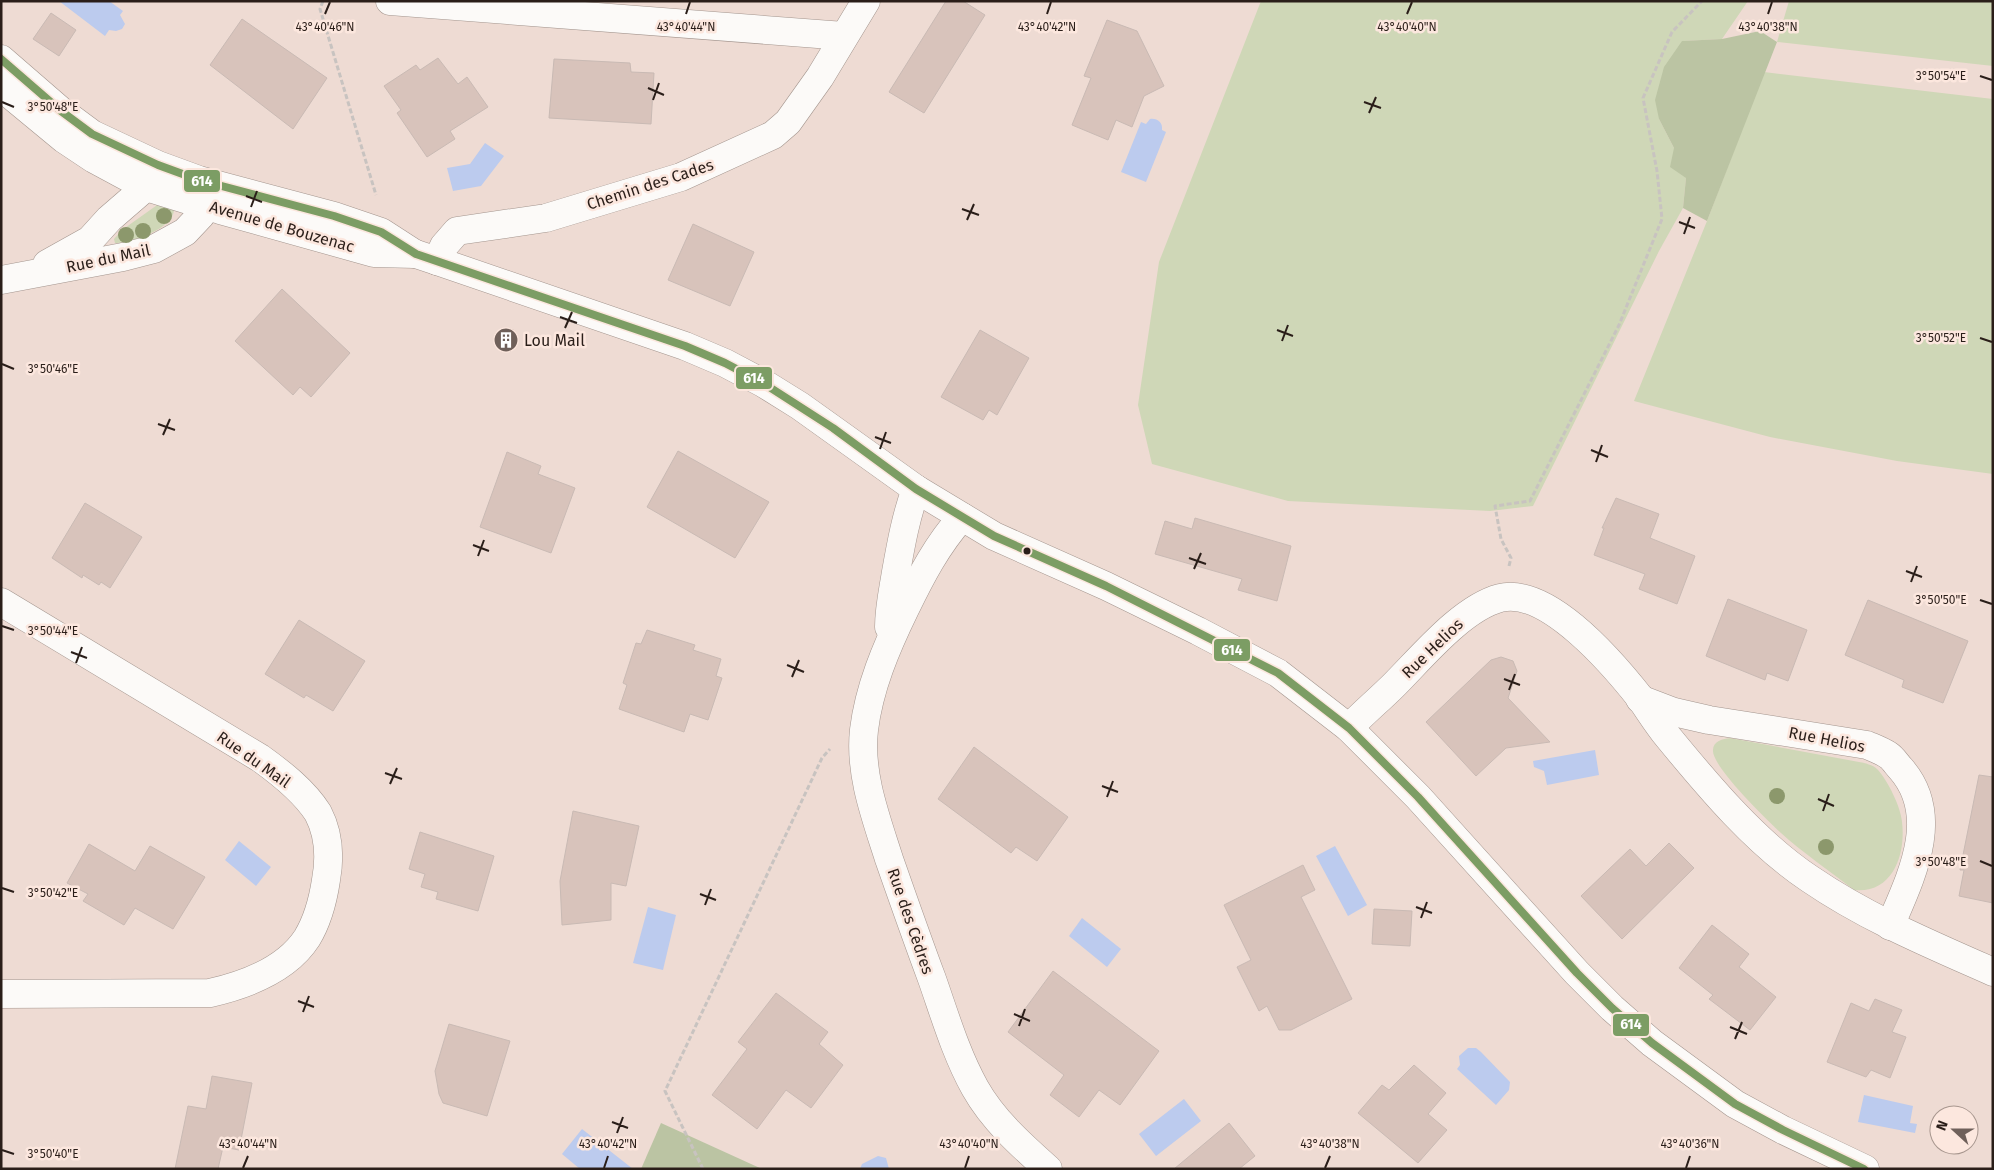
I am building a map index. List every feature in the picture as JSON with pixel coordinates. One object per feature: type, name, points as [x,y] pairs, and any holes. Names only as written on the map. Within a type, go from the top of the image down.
[{"type":"street","points":[[390,1],[844,36]]},
{"type":"street","name":"Chemin des Cades","points":[[427,258],[444,246],[456,231],[546,218],[681,177],[773,136],[799,108],[866,1]]},
{"type":"street","name":"Avenue de Bouzenac","points":[[1,59],[61,111],[152,176]]},
{"type":"street","name":"Avenue de Bouzenac","points":[[1,87],[64,138],[94,159],[209,194],[374,253],[427,258],[685,346],[725,363],[800,406],[916,489],[1008,543],[1106,586],[1259,661],[1314,700],[1349,728],[1418,797],[1577,973],[1612,1008],[1652,1043],[1735,1104],[1783,1130],[1862,1168]]},
{"type":"street","name":"Rue du Mail","points":[[30,273],[90,240],[152,176]]},
{"type":"street","name":"Rue du Mail","points":[[1,280],[30,273],[123,257],[154,249],[185,232],[202,215],[209,194]]},
{"type":"street","name":"Rue des Cèdres","points":[[888,643],[889,612],[907,517],[916,489]]},
{"type":"street","name":"Rue des Cèdres","points":[[962,517],[946,534],[928,562],[888,643],[870,698],[864,732],[864,763],[870,798],[909,918],[956,1047],[975,1089],[998,1121],[1048,1169]]},
{"type":"street","name":"Rue Helios","points":[[1349,728],[1450,629],[1471,611],[1501,598],[1517,597],[1534,601],[1567,622],[1595,647],[1640,699],[1666,735],[1696,770],[1738,816],[1785,860],[1809,879],[1890,926],[1993,972]]},
{"type":"street","name":"Rue du Mail","points":[[1,602],[260,758],[283,775],[317,813],[327,836],[330,863],[318,916],[307,939],[287,959],[237,987],[210,993],[1,994]]},
{"type":"street","name":"Rue Helios","points":[[1640,699],[1674,712],[1709,720],[1867,745],[1889,756],[1909,778],[1921,804],[1921,839],[1914,870],[1890,926]]},
{"type":"path","points":[[323,1],[320,9],[375,192]]},
{"type":"path","points":[[1501,598],[1511,558],[1501,539],[1495,506],[1530,501],[1619,325],[1662,219],[1658,171],[1642,98],[1672,32],[1702,1]]},
{"type":"path","points":[[703,1169],[665,1091],[822,758],[842,736],[864,732]]},
{"type":"green space","points":[[1261,1],[1748,1],[1722,39],[1683,41],[1659,119],[1674,148],[1686,178],[1683,208],[1659,251],[1533,506],[1490,511],[1288,501],[1152,464],[1138,405],[1159,262]]},
{"type":"green space","points":[[1789,1],[1993,1],[1993,66],[1777,42]]},
{"type":"green space","points":[[1760,31],[1777,42],[1707,221],[1683,208],[1686,178],[1670,167],[1674,148],[1659,119],[1655,100],[1664,67],[1682,41],[1722,39]]},
{"type":"green space","points":[[1764,72],[1993,99],[1993,474],[1897,461],[1770,437],[1634,401],[1707,221]]},
{"type":"green space","points":[[160,203],[174,210],[172,217],[167,223],[140,238],[115,243],[114,239],[122,230]]},
{"type":"green space","points":[[1730,738],[1861,762],[1877,769],[1893,794],[1902,822],[1902,847],[1899,859],[1887,879],[1879,886],[1867,890],[1854,890],[1781,833],[1741,793],[1715,758],[1713,747],[1715,744]]},
{"type":"green space","points":[[661,1123],[762,1169],[641,1169]]},
{"type":"water","points":[[59,1],[109,1],[123,11],[120,15],[125,24],[122,29],[116,31],[109,30],[105,36]]},
{"type":"water","points":[[1150,119],[1159,121],[1162,125],[1162,130],[1166,132],[1146,182],[1121,172],[1141,122],[1146,124]]},
{"type":"water","points":[[485,143],[504,156],[481,186],[453,191],[447,168],[470,164]]},
{"type":"water","points":[[1595,750],[1599,775],[1547,785],[1544,771],[1534,767],[1533,761]]},
{"type":"water","points":[[239,841],[271,867],[256,886],[225,860]]},
{"type":"water","points":[[1335,846],[1367,905],[1348,916],[1316,856]]},
{"type":"water","points":[[648,907],[676,915],[663,970],[633,963]]},
{"type":"water","points":[[1082,918],[1121,949],[1107,967],[1069,936]]},
{"type":"water","points":[[1468,1048],[1476,1048],[1481,1052],[1510,1082],[1509,1090],[1496,1105],[1457,1069],[1460,1065],[1459,1056]]},
{"type":"water","points":[[1864,1095],[1913,1106],[1910,1123],[1917,1124],[1915,1133],[1858,1122]]},
{"type":"water","points":[[1184,1099],[1201,1121],[1156,1156],[1139,1134]]},
{"type":"water","points":[[582,1129],[633,1169],[580,1169],[562,1154]]},
{"type":"water","points":[[878,1156],[886,1158],[889,1169],[860,1169],[862,1164]]},
{"type":"building","points":[[946,1],[963,1],[985,15],[924,113],[889,92]]},
{"type":"building","points":[[51,13],[76,30],[59,56],[33,39]]},
{"type":"building","points":[[242,19],[327,78],[293,129],[210,65]]},
{"type":"building","points":[[1107,20],[1137,31],[1164,86],[1144,96],[1132,127],[1116,120],[1108,140],[1072,125],[1091,78],[1084,76]]},
{"type":"building","points":[[438,58],[458,84],[467,77],[488,107],[450,131],[455,139],[427,157],[397,113],[401,110],[384,86],[416,65],[420,70]]},
{"type":"building","points":[[554,59],[630,63],[631,72],[654,73],[651,124],[549,118]]},
{"type":"building","points":[[693,224],[754,252],[730,306],[668,280]]},
{"type":"building","points":[[282,289],[350,353],[311,397],[300,387],[293,395],[235,341]]},
{"type":"building","points":[[980,330],[1029,358],[997,415],[989,410],[983,420],[941,397]]},
{"type":"building","points":[[678,451],[769,502],[735,558],[647,507]]},
{"type":"building","points":[[507,452],[541,466],[538,474],[575,488],[551,553],[480,527]]},
{"type":"building","points":[[1616,498],[1659,514],[1650,538],[1695,556],[1677,604],[1639,589],[1645,574],[1594,555],[1604,528],[1602,528]]},
{"type":"building","points":[[85,503],[142,537],[110,588],[101,582],[99,585],[83,575],[82,578],[52,558]]},
{"type":"building","points":[[1195,518],[1291,546],[1277,601],[1238,590],[1242,579],[1155,554],[1165,521],[1192,529]]},
{"type":"building","points":[[1728,599],[1807,630],[1788,681],[1767,673],[1765,680],[1706,656]]},
{"type":"building","points":[[1868,600],[1968,641],[1943,703],[1902,687],[1904,680],[1845,655]]},
{"type":"building","points":[[299,620],[365,661],[333,711],[306,695],[304,698],[265,674]]},
{"type":"building","points":[[647,630],[695,645],[693,650],[721,659],[716,676],[722,678],[708,720],[690,714],[684,732],[619,709],[627,685],[623,683],[636,643],[641,644]]},
{"type":"building","points":[[1501,657],[1513,661],[1517,671],[1508,698],[1550,742],[1506,748],[1476,776],[1426,722],[1491,660]]},
{"type":"building","points":[[974,747],[1068,817],[1037,861],[1016,847],[1011,853],[938,799]]},
{"type":"building","points":[[1979,775],[1993,777],[1993,903],[1959,896],[1964,870],[1960,870]]},
{"type":"building","points":[[573,811],[639,826],[626,886],[611,883],[611,920],[562,925],[560,881]]},
{"type":"building","points":[[420,832],[494,856],[478,911],[436,899],[438,892],[421,887],[425,874],[409,869]]},
{"type":"building","points":[[1669,843],[1694,868],[1622,939],[1581,896],[1630,849],[1646,866]]},
{"type":"building","points":[[89,844],[135,871],[150,846],[205,877],[173,929],[135,908],[124,925],[83,901],[88,894],[67,883]]},
{"type":"building","points":[[1303,865],[1315,890],[1301,897],[1352,999],[1291,1030],[1279,1030],[1267,1006],[1259,1011],[1237,967],[1251,960],[1224,905]]},
{"type":"building","points":[[1374,909],[1412,911],[1410,946],[1372,944]]},
{"type":"building","points":[[1712,925],[1749,954],[1739,967],[1776,997],[1750,1030],[1709,999],[1713,995],[1679,968]]},
{"type":"building","points":[[1053,971],[1159,1051],[1120,1105],[1099,1090],[1079,1117],[1050,1095],[1064,1075],[1008,1032]]},
{"type":"building","points":[[776,993],[828,1032],[819,1044],[843,1065],[811,1108],[786,1090],[757,1129],[712,1095],[747,1049],[738,1042]]},
{"type":"building","points":[[1875,999],[1902,1010],[1892,1032],[1906,1037],[1890,1078],[1871,1070],[1866,1077],[1827,1062],[1851,1003],[1869,1011]]},
{"type":"building","points":[[449,1024],[510,1041],[487,1116],[443,1103],[439,1094],[435,1071]]},
{"type":"building","points":[[1414,1065],[1446,1093],[1428,1114],[1447,1130],[1418,1163],[1358,1113],[1382,1085],[1389,1090]]},
{"type":"building","points":[[212,1076],[252,1083],[239,1150],[223,1147],[218,1169],[175,1169],[188,1106],[206,1109]]},
{"type":"building","points":[[1229,1123],[1255,1156],[1239,1169],[1174,1169]]},
{"type":"transit line","name":"614","points":[[1,59],[61,111],[92,134],[158,165],[199,180],[334,216],[381,232],[416,254],[685,346],[725,363],[763,383],[833,428],[916,489],[994,536],[1106,586],[1278,673],[1349,728],[1418,797],[1577,973],[1612,1008],[1652,1043],[1735,1104],[1783,1130],[1864,1169]]},
{"type":"place","name":"Lou Mail","points":[[506,340]]}]
